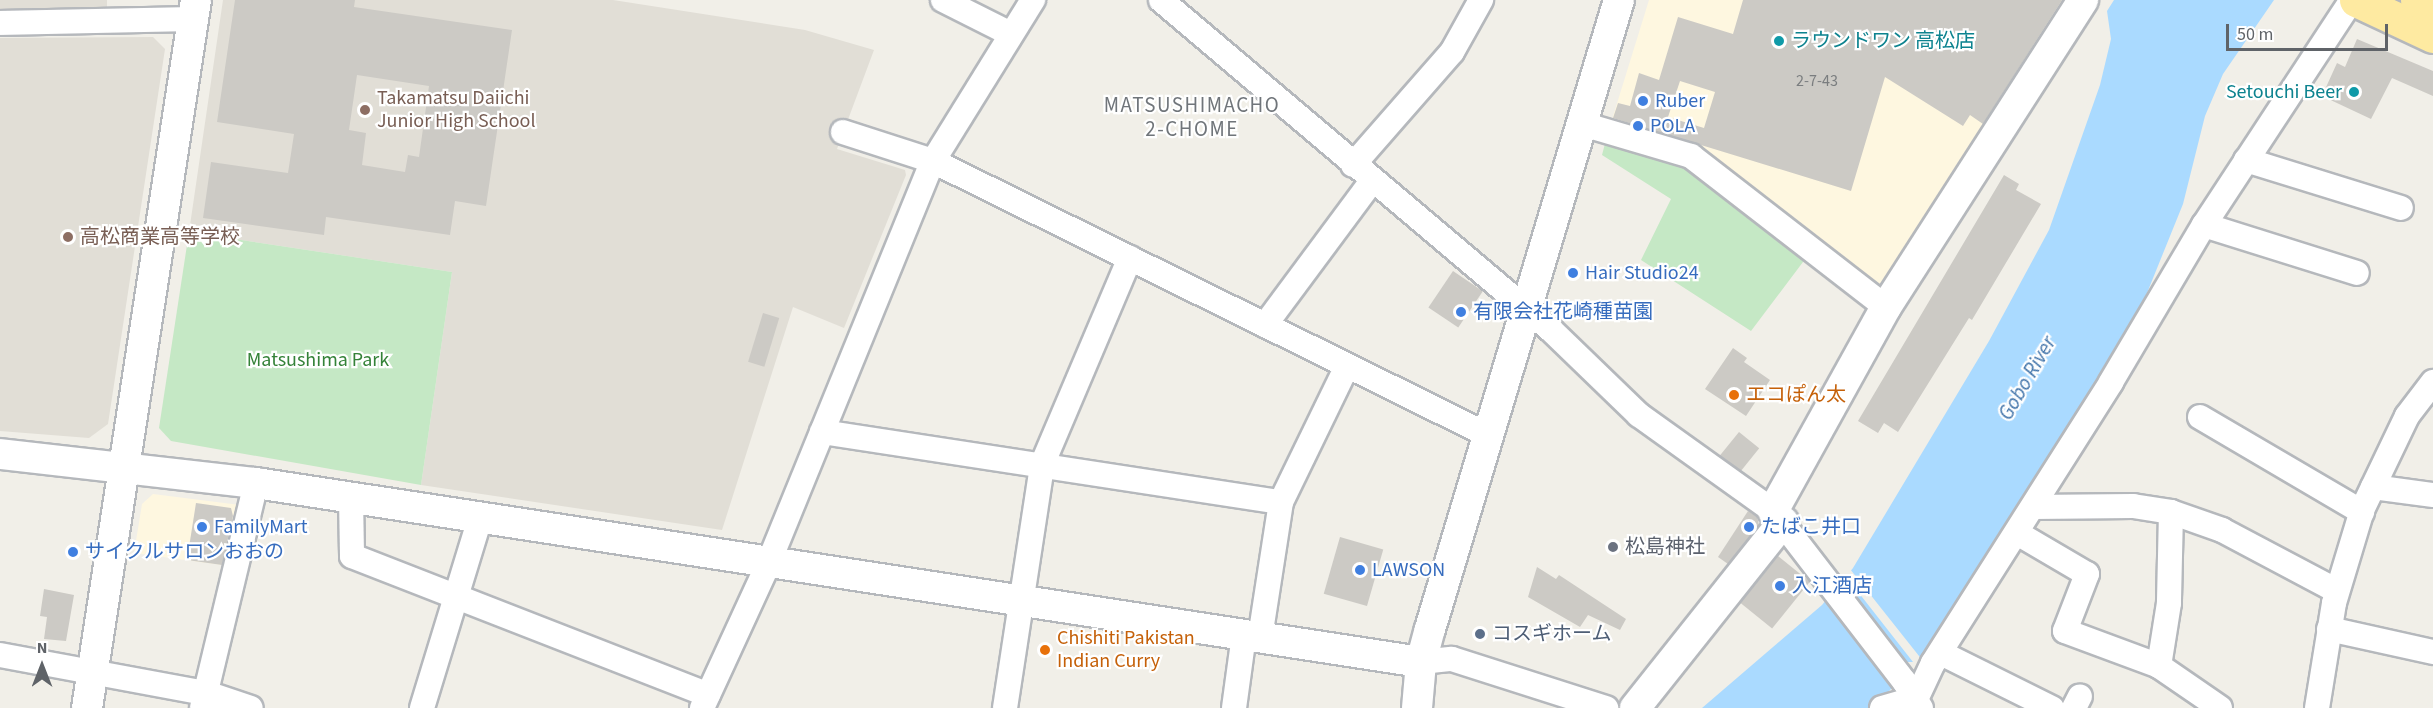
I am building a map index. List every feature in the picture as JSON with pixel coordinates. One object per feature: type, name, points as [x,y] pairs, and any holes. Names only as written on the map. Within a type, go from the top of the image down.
[{"type":"highway","points":[[2354,0],[2433,36]]},
{"type":"highway","points":[[2417,0],[2433,8]]},
{"type":"street","points":[[943,0],[1011,34]]},
{"type":"street","points":[[351,497],[352,556],[456,597],[705,702],[769,561],[933,160],[1033,0]]},
{"type":"street","points":[[1161,0],[1353,165],[1527,310],[1639,415],[1778,517],[1913,699]]},
{"type":"street","points":[[1353,165],[1452,52],[1481,0]]},
{"type":"street","points":[[1417,708],[1421,662],[1619,0]]},
{"type":"street","points":[[1635,708],[1778,517],[1886,307],[2082,0]]},
{"type":"street","points":[[1882,708],[1913,699],[2246,160],[2354,0]]},
{"type":"street","points":[[0,23],[195,9],[87,708]]},
{"type":"street","points":[[1582,124],[1691,156],[1886,307]]},
{"type":"street","points":[[843,132],[933,160],[1490,436]]},
{"type":"street","points":[[2246,160],[2401,208]]},
{"type":"street","points":[[1265,325],[1372,181]]},
{"type":"street","points":[[2205,225],[2356,273]]},
{"type":"street","points":[[1005,708],[1042,465],[1130,258]]},
{"type":"street","points":[[1234,708],[1281,502],[1347,366]]},
{"type":"street","points":[[2317,708],[2337,591],[2362,512],[2407,416],[2433,382]]},
{"type":"street","points":[[2200,417],[2362,512]]},
{"type":"street","points":[[822,432],[1281,502]]},
{"type":"street","points":[[0,454],[124,466],[256,483],[1421,662],[1452,659],[1606,708]]},
{"type":"street","points":[[204,701],[256,483]]},
{"type":"street","points":[[2373,487],[2433,495]]},
{"type":"street","points":[[2033,507],[2133,506],[2171,512],[2222,530],[2337,591]]},
{"type":"street","points":[[2159,666],[2169,603],[2171,512]]},
{"type":"street","points":[[422,708],[480,518]]},
{"type":"street","points":[[2017,533],[2087,574],[2065,631],[2159,666],[2220,708]]},
{"type":"street","points":[[2329,628],[2433,652]]},
{"type":"street","points":[[1941,653],[2052,708]]},
{"type":"street","points":[[0,655],[93,671],[204,701],[251,708]]},
{"type":"shaded area","points":[[0,0],[107,0],[107,9],[0,9]]},
{"type":"shaded area","points":[[223,0],[613,0],[805,30],[874,50],[837,149],[905,170],[906,175],[844,328],[793,307],[722,530],[421,485],[452,272],[189,232]]},
{"type":"shaded area","points":[[1649,0],[2067,0],[1883,288],[1875,289],[1610,126]]},
{"type":"shaded area","name":"高松商業高等学校","points":[[153,37],[165,49],[108,424],[89,438],[0,431],[0,38]]},
{"type":"shaded area","points":[[153,494],[240,505],[222,565],[134,553],[142,504]]},
{"type":"green space","points":[[1607,136],[1689,161],[1809,254],[1751,331],[1641,260],[1671,199],[1602,155]]},
{"type":"green space","name":"Matsushima Park","points":[[189,232],[452,272],[421,485],[171,441],[159,428]]},
{"type":"water","name":"Gobo River","points":[[2114,0],[2274,0],[2223,74],[2205,116],[2183,204],[2145,298],[2124,335],[1968,594],[1928,653],[1889,691],[1868,708],[1702,708],[1822,605],[1853,568],[1989,341],[2049,230],[2100,85],[2111,39],[2107,11]]},
{"type":"pier","points":[[1850,569],[1923,661],[1891,693],[1891,681],[1904,662],[1913,662],[1844,574]]},
{"type":"building","name":"Takamatsu Daiichi Junior High School","points":[[235,0],[355,0],[354,7],[512,30],[486,206],[455,201],[450,235],[326,217],[324,235],[203,218],[211,162],[288,173],[294,134],[217,122]],"holes":[[[357,75],[429,86],[419,157],[408,155],[405,172],[362,165],[366,133],[349,130]]]},
{"type":"building","points":[[1743,0],[2062,0],[1983,124],[1970,115],[1963,126],[1885,77],[1851,191],[1613,118],[1618,103],[1630,106],[1639,73],[1659,80],[1678,17],[1733,34]],"holes":[[[1680,81],[1715,92],[1704,128],[1668,117]]]},
{"type":"building","points":[[2357,39],[2433,71],[2433,96],[2392,78],[2371,119],[2322,96],[2337,63],[2345,67]]},
{"type":"building","points":[[2004,175],[2019,184],[2016,190],[2041,204],[1972,320],[1969,318],[1898,432],[1884,423],[1878,433],[1858,421]]},
{"type":"building","points":[[1453,271],[1483,291],[1458,328],[1428,307]]},
{"type":"building","points":[[763,313],[779,318],[764,367],[748,362]]},
{"type":"building","points":[[1733,348],[1747,358],[1744,362],[1770,380],[1746,416],[1705,389]]},
{"type":"building","points":[[1739,432],[1759,448],[1740,472],[1719,456]]},
{"type":"building","points":[[196,503],[231,508],[233,516],[222,565],[187,560]]},
{"type":"building","points":[[1748,511],[1757,517],[1759,525],[1728,564],[1718,557]]},
{"type":"building","points":[[1340,537],[1383,549],[1367,606],[1324,594]]},
{"type":"building","points":[[1778,556],[1810,582],[1772,628],[1740,603]]},
{"type":"building","points":[[1537,567],[1556,579],[1559,575],[1626,619],[1620,630],[1588,615],[1580,627],[1528,597]]},
{"type":"building","points":[[44,589],[74,595],[66,641],[44,639],[47,617],[40,616]]},
{"type":"place","name":"ラウンドワン 高松店","points":[[1779,41]]},
{"type":"place","name":"Setouchi Beer","points":[[2354,92]]},
{"type":"place","name":"Ruber","points":[[1643,101]]},
{"type":"place","name":"Takamatsu Daiichi Junior High School","points":[[365,110]]},
{"type":"place","name":"POLA","points":[[1638,126]]},
{"type":"place","name":"高松商業高等学校","points":[[68,237]]},
{"type":"place","name":"Hair Studio24","points":[[1573,273]]},
{"type":"place","name":"有限会社花崎種苗園","points":[[1461,312]]},
{"type":"place","name":"エコぽん太","points":[[1734,395]]},
{"type":"place","name":"FamilyMart","points":[[202,527]]},
{"type":"place","name":"たばこ井口","points":[[1749,527]]},
{"type":"place","name":"松島神社","points":[[1613,547]]},
{"type":"place","name":"サイクルサロンおおの","points":[[73,552]]},
{"type":"place","name":"LAWSON","points":[[1360,570]]},
{"type":"place","name":"入江酒店","points":[[1780,586]]},
{"type":"place","name":"コスギホーム","points":[[1480,634]]},
{"type":"place","name":"Chishiti Pakistan Indian Curry","points":[[1045,650]]},
{"type":"district","name":"MATSUSHIMACHO 2-CHOME","points":[[1192,117]]}]
